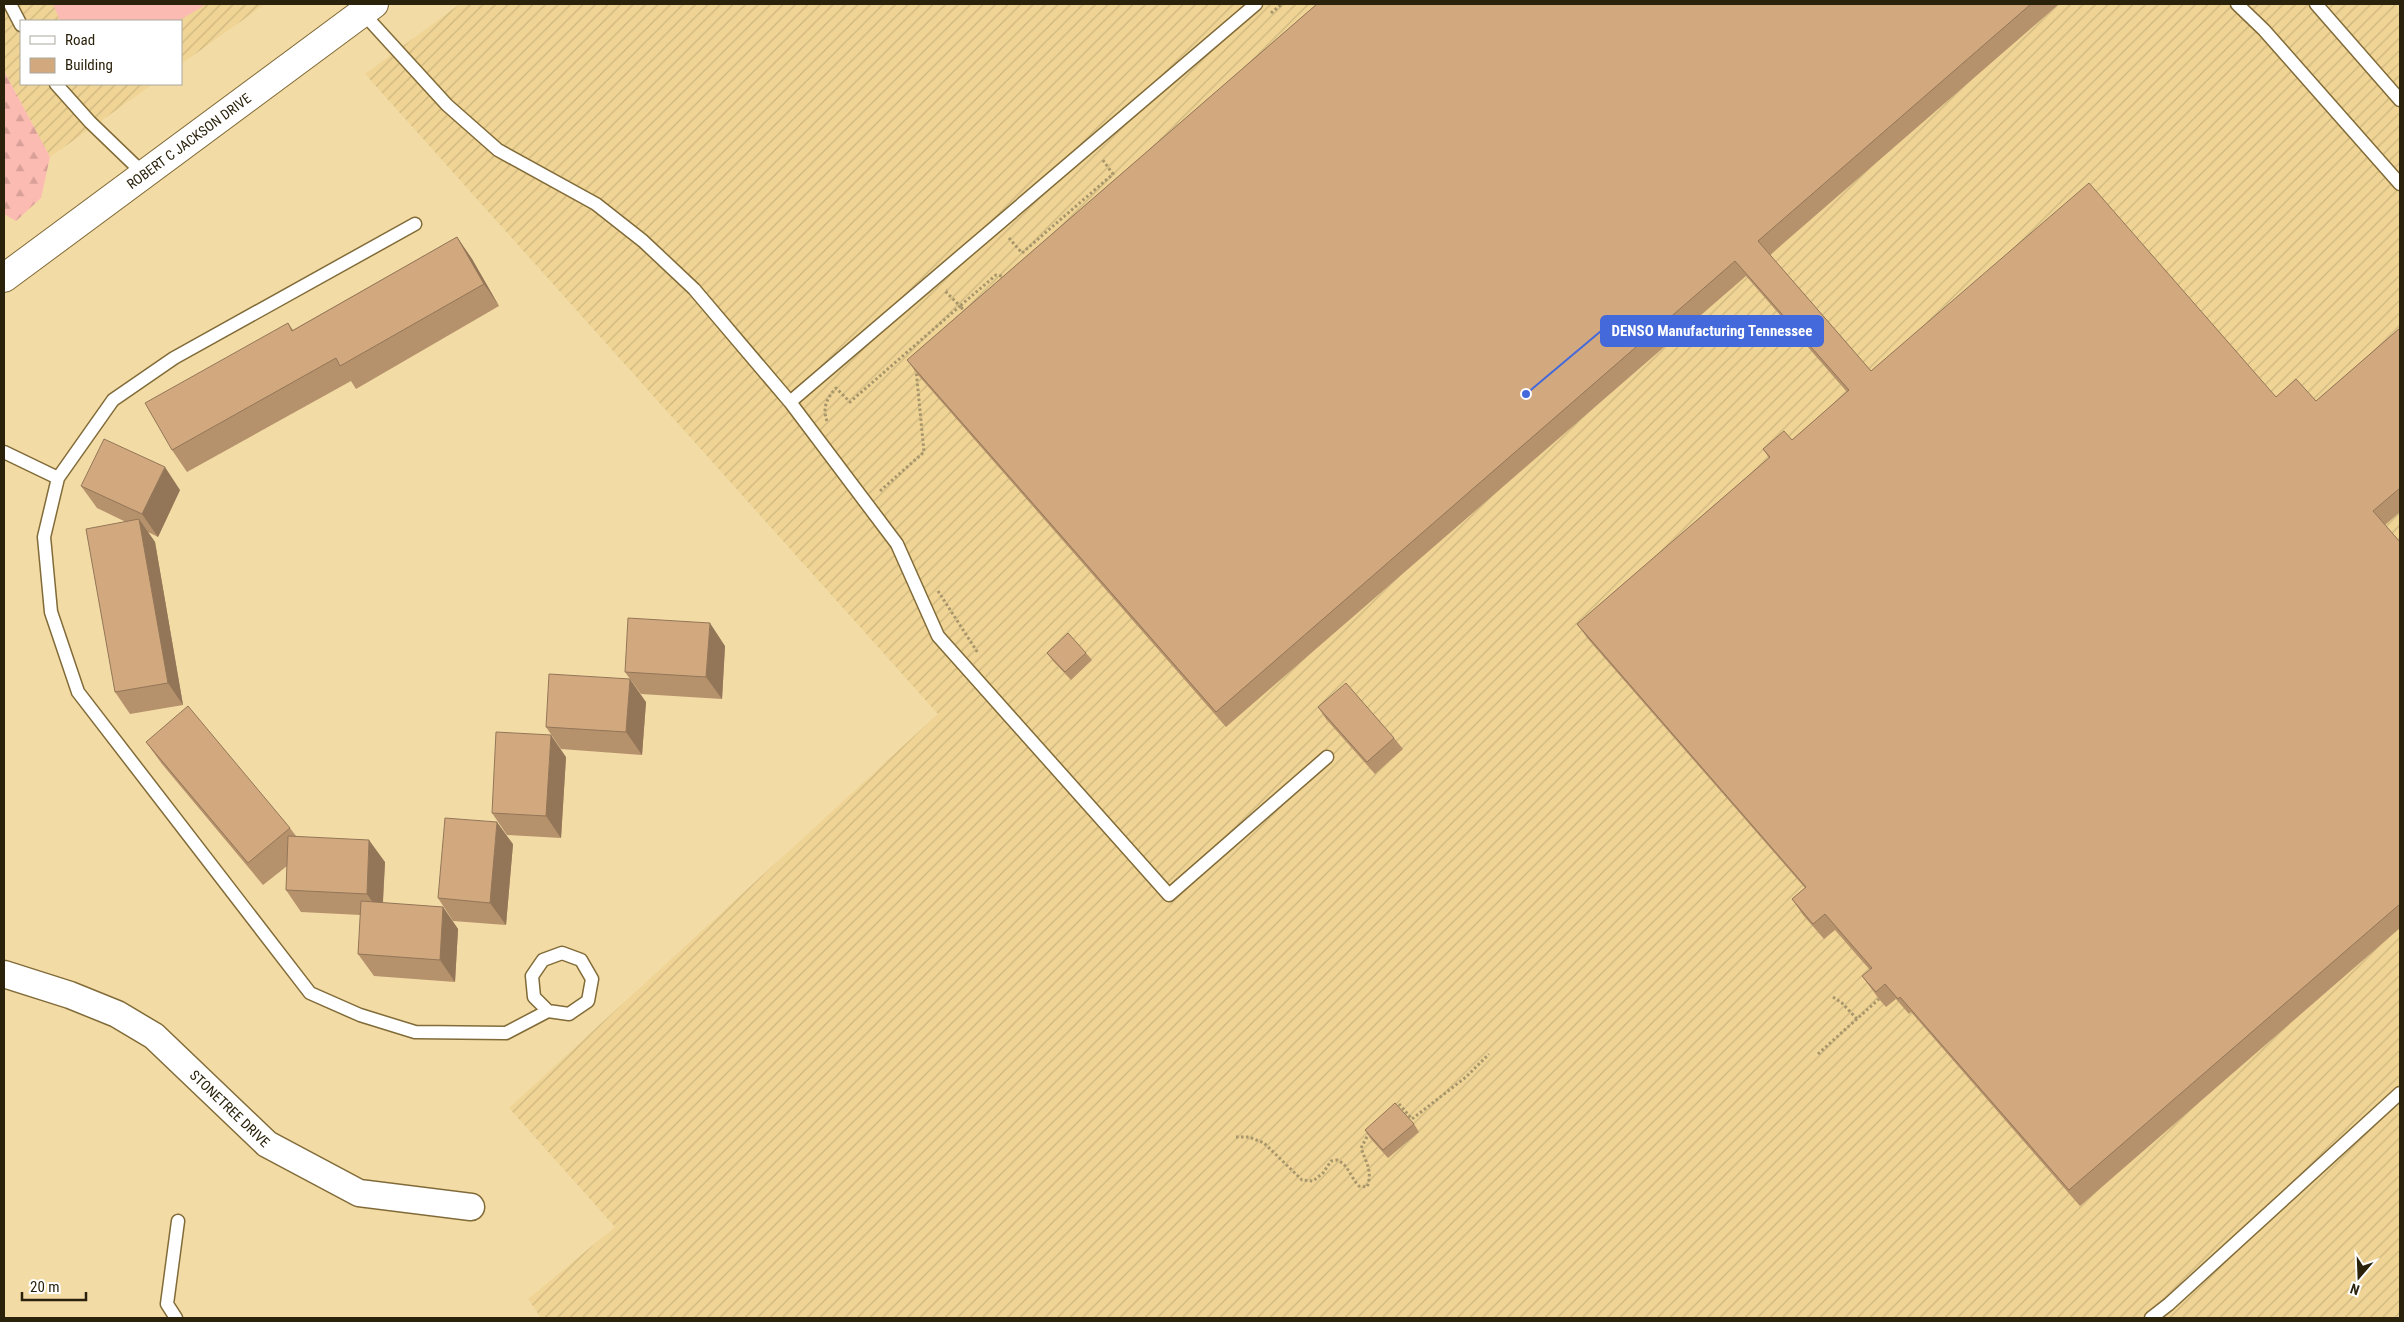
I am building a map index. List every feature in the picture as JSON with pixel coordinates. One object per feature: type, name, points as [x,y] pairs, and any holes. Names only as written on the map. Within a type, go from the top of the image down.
[{"type":"main road","name":"ROBERT C JACKSON DRIVE","points":[[4,278],[368,8]]},
{"type":"street","name":"STONETREE DRIVE","points":[[4,974],[86,1001],[116,1014],[154,1036],[267,1144],[359,1193],[471,1208]]},
{"type":"lane","points":[[10,4],[20,23]]},
{"type":"lane","points":[[790,402],[1256,4]]},
{"type":"lane","points":[[2237,4],[2264,30],[2400,184]]},
{"type":"lane","points":[[2316,4],[2400,100]]},
{"type":"lane","points":[[368,8],[447,106],[498,150],[596,204],[643,241],[694,289],[790,402],[898,544],[938,636],[1169,895],[1327,757]]},
{"type":"lane","points":[[57,85],[90,122],[144,174]]},
{"type":"lane","points":[[415,224],[174,358],[113,400],[58,478],[44,537],[51,612],[78,692],[310,993],[360,1015],[415,1032],[506,1032],[548,1011],[570,1014],[588,1001],[592,979],[581,960],[562,953],[543,960],[532,976],[534,997],[548,1011]]},
{"type":"lane","points":[[4,452],[58,478]]},
{"type":"lane","points":[[2151,1318],[2169,1304],[2400,1093]]},
{"type":"lane","points":[[176,1318],[167,1304],[178,1221]]},
{"type":"path","points":[[1267,16],[1282,4]]},
{"type":"path","points":[[1002,244],[1009,238],[1022,253],[1113,174],[1101,160],[1108,154]]},
{"type":"path","points":[[828,424],[824,412],[828,397],[836,388],[850,402],[996,275],[1002,275],[1009,280]]},
{"type":"path","points":[[952,285],[945,291],[972,319]]},
{"type":"path","points":[[874,483],[881,491],[924,452],[916,369],[923,363]]},
{"type":"path","points":[[937,588],[982,658]]},
{"type":"path","points":[[1833,997],[1842,1002],[1857,1018]]},
{"type":"path","points":[[1818,1054],[1879,998]]},
{"type":"path","points":[[1393,1109],[1399,1104],[1412,1119],[1466,1077],[1489,1054]]},
{"type":"path","points":[[1236,1136],[1249,1137],[1264,1143],[1302,1180],[1313,1181],[1323,1173],[1330,1161],[1337,1160],[1347,1168],[1353,1180],[1359,1186],[1367,1187],[1371,1178],[1369,1166],[1361,1148],[1372,1131]]},
{"type":"shaded area","points":[[4,4],[265,4],[182,63],[182,20],[20,20],[20,85],[152,85],[50,157],[4,71]]},
{"type":"shaded area","points":[[460,4],[2400,4],[2400,1318],[541,1318],[528,1299],[615,1227],[509,1108],[938,714],[365,74]]},
{"type":"green space","points":[[53,4],[207,4],[180,20],[60,20]]},
{"type":"green space","points":[[4,71],[50,157],[41,198],[16,221],[4,214]]},
{"type":"building","points":[[1317,4],[2031,4],[1758,241],[1871,371],[2089,183],[2276,397],[2296,379],[2316,401],[2400,328],[2400,488],[2373,511],[2400,542],[2400,904],[2069,1190],[1900,997],[1898,999],[1885,984],[1876,992],[1868,983],[1862,976],[1872,968],[1825,914],[1813,924],[1792,899],[1806,887],[1577,624],[1770,457],[1763,449],[1784,431],[1792,440],[1849,390],[1735,261],[1216,712],[907,360]]},
{"type":"building","points":[[457,237],[484,284],[340,366],[336,358],[172,450],[145,403],[288,323],[292,331]]},
{"type":"building","points":[[104,439],[165,467],[142,514],[81,486]]},
{"type":"building","points":[[139,519],[168,683],[115,692],[86,529]]},
{"type":"building","points":[[628,618],[710,623],[706,677],[625,672]]},
{"type":"building","points":[[1068,633],[1086,653],[1065,672],[1047,653]]},
{"type":"building","points":[[549,674],[630,679],[626,732],[546,727]]},
{"type":"building","points":[[1346,683],[1394,738],[1367,762],[1318,707]]},
{"type":"building","points":[[188,706],[290,828],[248,863],[146,742]]},
{"type":"building","points":[[496,732],[551,735],[546,816],[492,813]]},
{"type":"building","points":[[445,818],[497,822],[490,903],[438,898]]},
{"type":"building","points":[[288,836],[369,840],[367,894],[286,890]]},
{"type":"building","points":[[361,901],[443,907],[440,960],[358,954]]},
{"type":"building","points":[[1395,1103],[1414,1124],[1383,1150],[1365,1130]]},
{"type":"place","name":"DENSO Manufacturing Tennessee","points":[[1526,394]]}]
